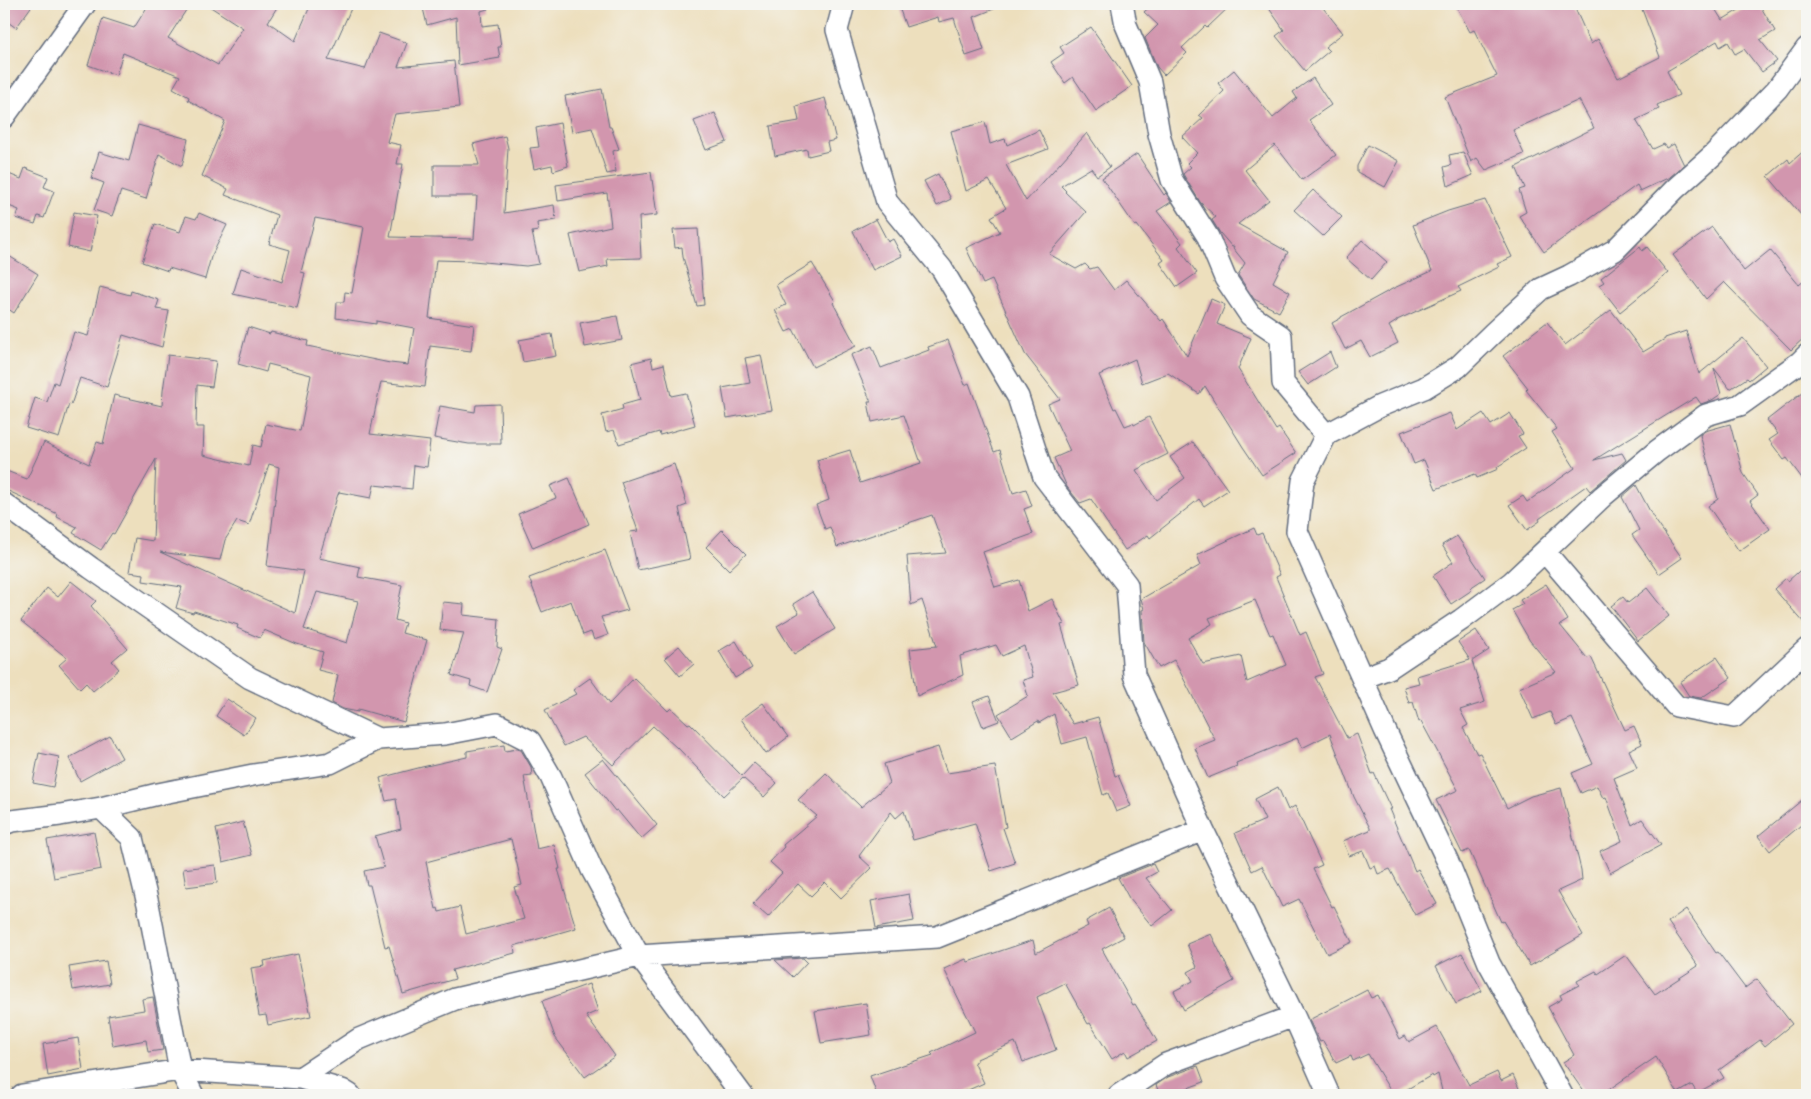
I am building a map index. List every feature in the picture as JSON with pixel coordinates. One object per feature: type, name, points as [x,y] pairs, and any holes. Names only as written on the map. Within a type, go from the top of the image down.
[{"type":"street","points":[[4,117],[85,4]]},
{"type":"street","points":[[844,4],[837,30],[887,202],[942,269],[1018,397],[1044,477],[1127,585],[1134,675],[1203,830],[1294,1016],[1328,1095]]},
{"type":"street","points":[[1122,4],[1126,26],[1150,82],[1159,134],[1172,180],[1208,237],[1225,278],[1250,315],[1280,336],[1283,383],[1326,435]]},
{"type":"street","points":[[1562,1095],[1489,963],[1448,862],[1385,730],[1297,530],[1303,481],[1326,435],[1380,406],[1424,388],[1458,367],[1541,289],[1569,276],[1615,250],[1674,189],[1713,155],[1777,89],[1807,48]]},
{"type":"street","points":[[1363,678],[1389,668],[1461,620],[1512,582],[1603,496],[1657,450],[1706,415],[1740,405],[1807,355]]},
{"type":"street","points":[[4,504],[91,568],[250,678],[378,739]]},
{"type":"street","points":[[1545,552],[1676,706],[1734,716],[1807,649]]},
{"type":"street","points":[[4,824],[12,821],[101,808],[158,794],[253,775],[330,763],[378,739],[445,734],[497,724],[530,741],[551,777],[592,870],[639,956],[742,1095]]},
{"type":"street","points":[[101,808],[132,838],[148,904],[180,1070],[193,1095]]},
{"type":"street","points":[[300,1078],[359,1039],[455,999],[639,956],[937,937],[1203,830]]},
{"type":"street","points":[[1119,1095],[1166,1064],[1294,1016]]},
{"type":"street","points":[[22,1095],[180,1070],[300,1078],[342,1090],[350,1095]]},
{"type":"building","points":[[4,4],[33,4],[16,28],[4,19]]},
{"type":"building","points":[[149,4],[190,4],[168,38],[218,65],[243,28],[206,4],[279,4],[268,22],[295,41],[311,4],[353,4],[328,60],[365,69],[379,33],[407,43],[398,67],[454,61],[459,107],[395,114],[387,142],[401,145],[397,164],[403,164],[390,237],[474,239],[477,196],[434,196],[434,165],[479,165],[473,144],[505,136],[508,148],[504,213],[554,205],[556,220],[537,223],[538,231],[532,232],[539,264],[526,266],[436,260],[429,318],[474,325],[471,351],[430,346],[425,387],[381,382],[370,434],[430,441],[427,467],[414,465],[412,489],[374,485],[371,498],[339,492],[319,558],[360,567],[358,577],[402,585],[395,620],[405,623],[402,633],[427,640],[404,722],[358,709],[358,712],[343,709],[332,703],[338,675],[318,670],[323,652],[297,644],[264,630],[260,638],[237,628],[238,625],[194,611],[193,613],[176,608],[182,587],[143,581],[144,574],[129,572],[135,538],[153,541],[156,459],[114,534],[112,533],[101,550],[73,533],[77,527],[57,517],[58,514],[4,489],[4,470],[27,479],[44,442],[89,464],[97,442],[103,444],[114,395],[162,406],[168,355],[216,361],[212,387],[197,385],[196,427],[204,427],[203,455],[249,466],[253,445],[261,447],[266,424],[300,431],[311,375],[268,364],[266,372],[238,364],[248,327],[270,334],[271,332],[308,341],[307,346],[408,365],[414,328],[376,321],[376,324],[336,318],[337,302],[344,302],[345,292],[352,293],[364,227],[315,218],[301,272],[305,273],[297,308],[233,294],[241,268],[282,282],[290,250],[269,244],[277,215],[225,195],[228,189],[202,176],[225,121],[188,100],[189,97],[173,88],[180,76],[123,53],[116,75],[88,65],[103,18],[134,28]],"holes":[[[269,464],[279,467],[267,566],[304,571],[295,613],[160,552],[220,560],[225,540],[237,521],[249,525]],[[317,592],[358,601],[347,643],[304,629]]]},
{"type":"building","points":[[422,4],[487,4],[488,9],[481,11],[482,26],[498,24],[501,47],[498,47],[500,58],[458,65],[456,17],[427,25]]},
{"type":"building","points":[[903,4],[1006,4],[974,17],[984,50],[966,56],[954,18],[939,22],[938,17],[906,27],[900,10],[904,8]]},
{"type":"building","points":[[1153,4],[1232,4],[1207,28],[1205,26],[1182,48],[1187,53],[1164,75],[1157,67],[1145,38],[1158,25],[1144,12]]},
{"type":"building","points":[[1266,4],[1320,4],[1343,33],[1325,47],[1329,51],[1305,71],[1276,36],[1284,30]]},
{"type":"building","points":[[1455,4],[1573,4],[1591,44],[1598,39],[1618,78],[1660,57],[1640,4],[1712,4],[1722,20],[1749,4],[1759,4],[1775,31],[1760,40],[1777,61],[1762,72],[1744,49],[1735,54],[1728,42],[1720,47],[1717,41],[1667,71],[1679,95],[1657,105],[1659,109],[1636,120],[1653,149],[1664,144],[1666,148],[1674,144],[1684,165],[1670,177],[1640,191],[1637,185],[1544,252],[1519,216],[1526,212],[1519,190],[1525,188],[1516,167],[1594,128],[1579,100],[1513,130],[1524,154],[1486,170],[1477,158],[1471,162],[1445,97],[1497,76],[1474,30],[1470,32]]},
{"type":"building","points":[[1091,27],[1132,86],[1096,111],[1073,77],[1065,83],[1051,62],[1064,53],[1060,47]]},
{"type":"building","points":[[1234,70],[1273,118],[1297,98],[1293,92],[1313,78],[1331,105],[1309,120],[1336,155],[1302,180],[1275,145],[1245,170],[1269,200],[1238,224],[1288,252],[1273,282],[1290,292],[1279,312],[1254,299],[1238,275],[1245,263],[1233,248],[1234,246],[1232,247],[1220,233],[1212,220],[1216,217],[1200,202],[1183,174],[1191,167],[1187,163],[1197,153],[1182,137],[1203,118],[1199,115],[1224,91],[1218,83]]},
{"type":"building","points":[[602,89],[609,127],[611,127],[619,149],[613,151],[616,172],[607,174],[592,128],[572,132],[565,96]]},
{"type":"building","points":[[825,98],[836,140],[827,142],[829,151],[808,156],[807,149],[775,156],[770,126],[799,121],[796,106]]},
{"type":"building","points":[[715,113],[727,142],[706,150],[694,121]]},
{"type":"building","points":[[985,122],[990,144],[1005,139],[1007,145],[1039,130],[1048,149],[1006,165],[1026,201],[1087,133],[1110,167],[1097,176],[1091,168],[1061,186],[1086,212],[1049,254],[1076,269],[1085,264],[1090,269],[1097,267],[1114,290],[1126,280],[1161,321],[1163,319],[1187,356],[1211,299],[1225,305],[1217,324],[1251,338],[1238,369],[1276,430],[1279,428],[1296,453],[1262,475],[1205,386],[1199,394],[1168,373],[1142,383],[1135,359],[1099,375],[1114,409],[1116,408],[1125,426],[1133,423],[1134,425],[1149,417],[1168,454],[1136,470],[1156,500],[1185,478],[1170,457],[1193,442],[1228,490],[1204,506],[1199,499],[1150,538],[1148,535],[1125,550],[1091,499],[1080,503],[1067,487],[1054,458],[1070,451],[1048,404],[1060,399],[1025,354],[992,280],[983,284],[966,248],[1000,232],[991,217],[1006,208],[989,180],[966,191],[951,131]]},
{"type":"building","points":[[560,123],[568,166],[553,171],[552,165],[534,169],[530,148],[539,147],[536,128]]},
{"type":"building","points":[[138,125],[188,139],[182,166],[159,154],[146,199],[121,191],[112,216],[94,210],[104,183],[91,178],[99,152],[129,161]]},
{"type":"building","points":[[1368,145],[1399,161],[1385,187],[1357,172],[1357,166]]},
{"type":"building","points":[[1807,148],[1807,222],[1768,176],[1788,159],[1790,163]]},
{"type":"building","points":[[1463,152],[1473,175],[1448,186],[1444,167],[1451,165],[1449,155]]},
{"type":"building","points":[[1137,154],[1164,195],[1166,193],[1171,202],[1157,211],[1182,243],[1178,247],[1197,273],[1177,287],[1160,263],[1164,260],[1137,225],[1135,226],[1102,178]]},
{"type":"building","points":[[25,168],[48,177],[44,187],[54,191],[44,218],[38,216],[35,224],[16,218],[19,210],[4,204],[4,172],[21,179]]},
{"type":"building","points":[[651,172],[657,215],[639,217],[641,258],[607,259],[608,266],[579,272],[570,235],[611,226],[607,193],[558,201],[556,185]]},
{"type":"building","points":[[938,174],[951,199],[937,206],[924,181]]},
{"type":"building","points":[[1313,190],[1342,217],[1323,236],[1294,210]]},
{"type":"building","points":[[1485,200],[1512,257],[1497,264],[1499,267],[1458,287],[1461,291],[1397,320],[1389,326],[1398,343],[1370,357],[1361,341],[1345,349],[1332,323],[1394,288],[1432,271],[1413,225],[1448,211]]},
{"type":"building","points":[[74,212],[97,216],[90,252],[68,247]]},
{"type":"building","points":[[199,213],[227,225],[211,257],[205,279],[169,268],[168,271],[142,262],[155,224],[180,232],[186,216],[196,219]]},
{"type":"building","points":[[876,219],[888,242],[893,239],[902,256],[873,270],[853,231]]},
{"type":"building","points":[[1712,227],[1744,271],[1770,250],[1799,285],[1807,278],[1807,335],[1791,350],[1724,282],[1706,299],[1673,255]]},
{"type":"building","points":[[698,229],[704,305],[697,306],[682,247],[675,248],[673,230]]},
{"type":"building","points":[[1362,240],[1387,262],[1371,280],[1346,258]]},
{"type":"building","points":[[1640,247],[1642,251],[1647,247],[1668,273],[1620,312],[1599,285],[1604,282],[1601,278]]},
{"type":"building","points":[[4,253],[38,274],[14,313],[4,306]]},
{"type":"building","points":[[812,263],[835,301],[833,303],[856,346],[813,367],[793,329],[786,332],[775,310],[786,305],[776,285]]},
{"type":"building","points":[[100,287],[130,295],[131,291],[159,300],[156,309],[169,311],[162,347],[123,335],[107,387],[80,378],[71,405],[69,404],[59,438],[26,428],[35,398],[47,402],[54,382],[58,384],[74,332],[88,336]]},
{"type":"building","points":[[1611,310],[1643,352],[1665,338],[1686,331],[1699,374],[1743,338],[1766,366],[1749,380],[1747,378],[1730,389],[1714,368],[1721,394],[1701,404],[1696,397],[1594,460],[1622,453],[1626,460],[1590,491],[1586,486],[1539,519],[1540,521],[1527,530],[1509,505],[1523,496],[1527,502],[1575,468],[1552,432],[1557,429],[1526,390],[1528,388],[1503,356],[1547,322],[1565,345]]},
{"type":"building","points":[[617,316],[622,340],[585,347],[580,323]]},
{"type":"building","points":[[552,334],[556,356],[523,362],[519,340]]},
{"type":"building","points":[[948,340],[965,385],[969,383],[994,452],[1000,450],[1013,493],[1026,489],[1032,506],[1024,509],[1033,534],[983,552],[995,587],[1019,580],[1028,611],[1052,599],[1064,624],[1061,625],[1079,685],[1053,692],[1073,724],[1098,717],[1115,776],[1118,775],[1131,806],[1116,812],[1108,793],[1103,795],[1087,737],[1062,744],[1054,714],[1039,723],[1038,721],[1012,737],[998,714],[1028,696],[1023,680],[1033,677],[1024,646],[1002,656],[996,645],[960,656],[963,675],[917,696],[910,649],[937,646],[922,600],[911,605],[907,556],[946,553],[932,515],[837,547],[830,527],[825,529],[816,505],[829,500],[817,460],[850,450],[860,483],[921,463],[904,415],[872,422],[868,402],[871,402],[851,355],[872,346],[881,368],[929,350],[928,347]]},
{"type":"building","points":[[1330,352],[1336,367],[1308,385],[1298,372]]},
{"type":"building","points":[[761,355],[772,410],[727,418],[722,388],[750,383],[745,358]]},
{"type":"building","points":[[651,358],[653,367],[664,364],[671,396],[686,393],[695,425],[660,435],[659,432],[619,444],[614,430],[606,432],[602,415],[623,409],[622,405],[640,400],[631,363]]},
{"type":"building","points":[[1807,389],[1807,485],[1787,458],[1784,460],[1769,440],[1778,434],[1767,420]]},
{"type":"building","points":[[500,404],[501,444],[469,444],[434,438],[440,406],[475,412],[476,405]]},
{"type":"building","points":[[1450,413],[1457,430],[1483,413],[1491,425],[1510,413],[1523,434],[1518,436],[1526,448],[1497,467],[1498,469],[1477,478],[1475,474],[1436,489],[1424,460],[1414,464],[1401,432]]},
{"type":"building","points":[[1730,424],[1743,473],[1758,495],[1750,501],[1770,529],[1739,551],[1708,506],[1718,499],[1700,435],[1705,431]]},
{"type":"building","points":[[674,464],[687,505],[679,508],[690,559],[638,570],[630,532],[638,531],[621,482]]},
{"type":"building","points":[[569,478],[589,524],[533,548],[518,514],[556,498],[550,486]]},
{"type":"building","points":[[1636,485],[1653,517],[1682,558],[1659,574],[1632,535],[1639,530],[1622,497]]},
{"type":"building","points":[[1254,528],[1257,535],[1262,533],[1280,575],[1276,577],[1300,635],[1306,632],[1323,674],[1315,677],[1347,738],[1357,734],[1372,774],[1374,773],[1391,809],[1389,809],[1415,871],[1418,869],[1437,904],[1415,915],[1390,869],[1378,874],[1375,866],[1370,868],[1363,851],[1349,856],[1343,841],[1370,830],[1370,828],[1354,797],[1330,734],[1302,748],[1297,738],[1236,763],[1237,766],[1208,778],[1195,748],[1215,740],[1174,660],[1159,668],[1144,642],[1142,610],[1144,609],[1141,599],[1201,565],[1197,555]],"holes":[[[1255,600],[1270,635],[1273,634],[1286,665],[1247,682],[1241,656],[1203,664],[1188,638],[1212,624],[1209,618]]]},
{"type":"building","points":[[722,530],[746,554],[729,570],[706,547]]},
{"type":"building","points":[[1457,536],[1485,578],[1470,588],[1472,590],[1451,604],[1433,576],[1453,562],[1442,545]]},
{"type":"building","points":[[605,550],[628,610],[601,617],[608,635],[594,640],[591,632],[583,635],[571,601],[542,612],[529,578]]},
{"type":"building","points":[[1807,564],[1807,626],[1774,589],[1786,578],[1788,581]]},
{"type":"building","points":[[71,581],[96,601],[91,606],[127,648],[112,661],[119,669],[93,691],[86,683],[80,689],[59,665],[67,658],[21,621],[47,588],[58,597]]},
{"type":"building","points":[[1546,584],[1568,620],[1560,625],[1587,658],[1591,657],[1625,730],[1634,726],[1642,744],[1629,750],[1637,768],[1614,778],[1632,825],[1642,819],[1661,845],[1610,873],[1600,851],[1622,841],[1606,797],[1603,798],[1597,786],[1581,793],[1572,773],[1593,764],[1572,718],[1556,725],[1550,712],[1533,719],[1519,688],[1556,672],[1530,641],[1512,610],[1523,604],[1520,600]]},
{"type":"building","points":[[1647,588],[1669,616],[1638,641],[1611,606],[1623,597],[1628,603]]},
{"type":"building","points":[[812,592],[835,629],[794,654],[777,626],[799,613],[793,604]]},
{"type":"building","points":[[443,602],[464,604],[463,615],[499,619],[497,647],[502,649],[487,692],[470,686],[471,681],[451,675],[464,633],[440,630]]},
{"type":"building","points":[[1476,630],[1489,650],[1472,661],[1485,702],[1460,710],[1468,725],[1463,728],[1477,754],[1480,753],[1507,808],[1531,796],[1561,788],[1581,870],[1582,880],[1558,891],[1583,935],[1530,966],[1503,921],[1501,922],[1469,850],[1462,853],[1436,800],[1458,790],[1421,721],[1419,722],[1413,702],[1409,703],[1404,687],[1419,683],[1417,676],[1470,660],[1458,642]]},
{"type":"building","points":[[736,641],[752,668],[735,678],[719,651]]},
{"type":"building","points":[[679,646],[694,664],[680,676],[665,658]]},
{"type":"building","points":[[1717,657],[1731,678],[1701,698],[1689,696],[1680,682]]},
{"type":"building","points":[[590,678],[609,704],[634,678],[668,711],[671,708],[688,724],[690,723],[742,776],[754,763],[777,783],[764,797],[743,778],[724,796],[677,747],[653,726],[613,765],[583,737],[564,746],[545,710],[576,694],[573,690]]},
{"type":"building","points":[[989,696],[999,721],[983,727],[973,702]]},
{"type":"building","points":[[227,699],[256,718],[244,735],[216,716]]},
{"type":"building","points":[[763,703],[788,737],[766,754],[741,719]]},
{"type":"building","points":[[110,736],[122,758],[80,781],[69,758]]},
{"type":"building","points":[[504,745],[505,751],[521,750],[531,767],[532,775],[524,776],[537,849],[554,845],[560,869],[558,869],[576,928],[514,946],[515,953],[452,970],[455,979],[403,994],[389,946],[385,947],[370,885],[367,885],[364,871],[384,867],[375,836],[401,829],[396,799],[386,801],[380,778],[467,757],[467,751]],"holes":[[[511,839],[522,885],[514,887],[524,919],[466,934],[460,907],[439,912],[438,908],[436,909],[426,862]]]},
{"type":"building","points":[[938,747],[947,773],[995,766],[1006,827],[1003,828],[1015,863],[991,871],[975,823],[913,840],[904,811],[896,818],[891,812],[859,856],[872,868],[841,898],[825,882],[811,896],[798,884],[768,917],[753,904],[782,873],[770,862],[784,847],[783,845],[817,816],[798,800],[826,773],[861,807],[890,783],[884,764]]},
{"type":"building","points":[[39,753],[59,757],[53,787],[33,783]]},
{"type":"building","points":[[603,759],[657,825],[641,839],[617,810],[615,811],[585,773]]},
{"type":"building","points":[[1278,787],[1288,810],[1295,806],[1322,865],[1313,869],[1352,942],[1327,954],[1299,899],[1282,907],[1262,866],[1252,871],[1235,833],[1265,820],[1255,799]]},
{"type":"building","points":[[1807,796],[1807,820],[1770,851],[1758,836]]},
{"type":"building","points":[[243,822],[252,855],[223,862],[216,829]]},
{"type":"building","points":[[94,832],[101,869],[54,878],[47,840]]},
{"type":"building","points":[[1153,864],[1157,872],[1146,878],[1172,910],[1152,926],[1129,898],[1118,878]]},
{"type":"building","points":[[215,865],[217,883],[186,887],[183,869]]},
{"type":"building","points":[[909,894],[914,921],[876,928],[871,901]]},
{"type":"building","points":[[1109,908],[1124,937],[1102,949],[1133,1005],[1135,1004],[1157,1041],[1128,1057],[1125,1051],[1112,1059],[1090,1023],[1088,1024],[1065,983],[1037,997],[1056,1050],[1023,1062],[1015,1042],[977,1059],[974,1062],[984,1083],[957,1095],[877,1095],[870,1076],[933,1055],[931,1053],[975,1032],[944,969],[966,959],[968,962],[1033,940],[1036,953],[1088,926],[1086,921]]},
{"type":"building","points":[[1686,909],[1716,953],[1718,952],[1745,988],[1757,979],[1792,1024],[1765,1046],[1760,1040],[1719,1070],[1724,1078],[1697,1093],[1692,1085],[1678,1093],[1656,1057],[1601,1095],[1586,1095],[1563,1062],[1574,1055],[1548,1007],[1562,999],[1560,995],[1579,985],[1577,981],[1596,971],[1598,974],[1626,955],[1655,994],[1698,966],[1668,922]]},
{"type":"building","points":[[1211,934],[1234,981],[1184,1010],[1174,991],[1193,981],[1188,972],[1197,967],[1187,944]]},
{"type":"building","points":[[1462,953],[1482,991],[1456,1004],[1436,966]]},
{"type":"building","points":[[298,954],[311,1016],[268,1025],[266,1015],[259,1016],[251,968],[265,966],[264,961]]},
{"type":"building","points":[[803,958],[807,962],[793,977],[775,960]]},
{"type":"building","points":[[106,961],[110,984],[73,990],[69,967]]},
{"type":"building","points":[[589,984],[598,1011],[586,1016],[615,1056],[585,1077],[555,1037],[542,1001]]},
{"type":"building","points":[[1367,990],[1371,998],[1378,995],[1400,1039],[1405,1036],[1409,1042],[1437,1027],[1469,1085],[1497,1072],[1501,1081],[1513,1075],[1522,1095],[1443,1095],[1438,1074],[1433,1077],[1432,1075],[1397,1095],[1393,1095],[1368,1054],[1353,1061],[1351,1056],[1336,1063],[1323,1041],[1320,1042],[1309,1020]]},
{"type":"building","points":[[153,997],[163,1050],[148,1052],[146,1040],[113,1046],[108,1016],[144,1010],[142,999]]},
{"type":"building","points":[[866,1003],[871,1035],[821,1043],[815,1011]]},
{"type":"building","points":[[78,1038],[83,1069],[48,1076],[43,1044]]},
{"type":"building","points":[[1198,1066],[1204,1082],[1169,1095],[1160,1095],[1156,1085],[1168,1077]]}]
